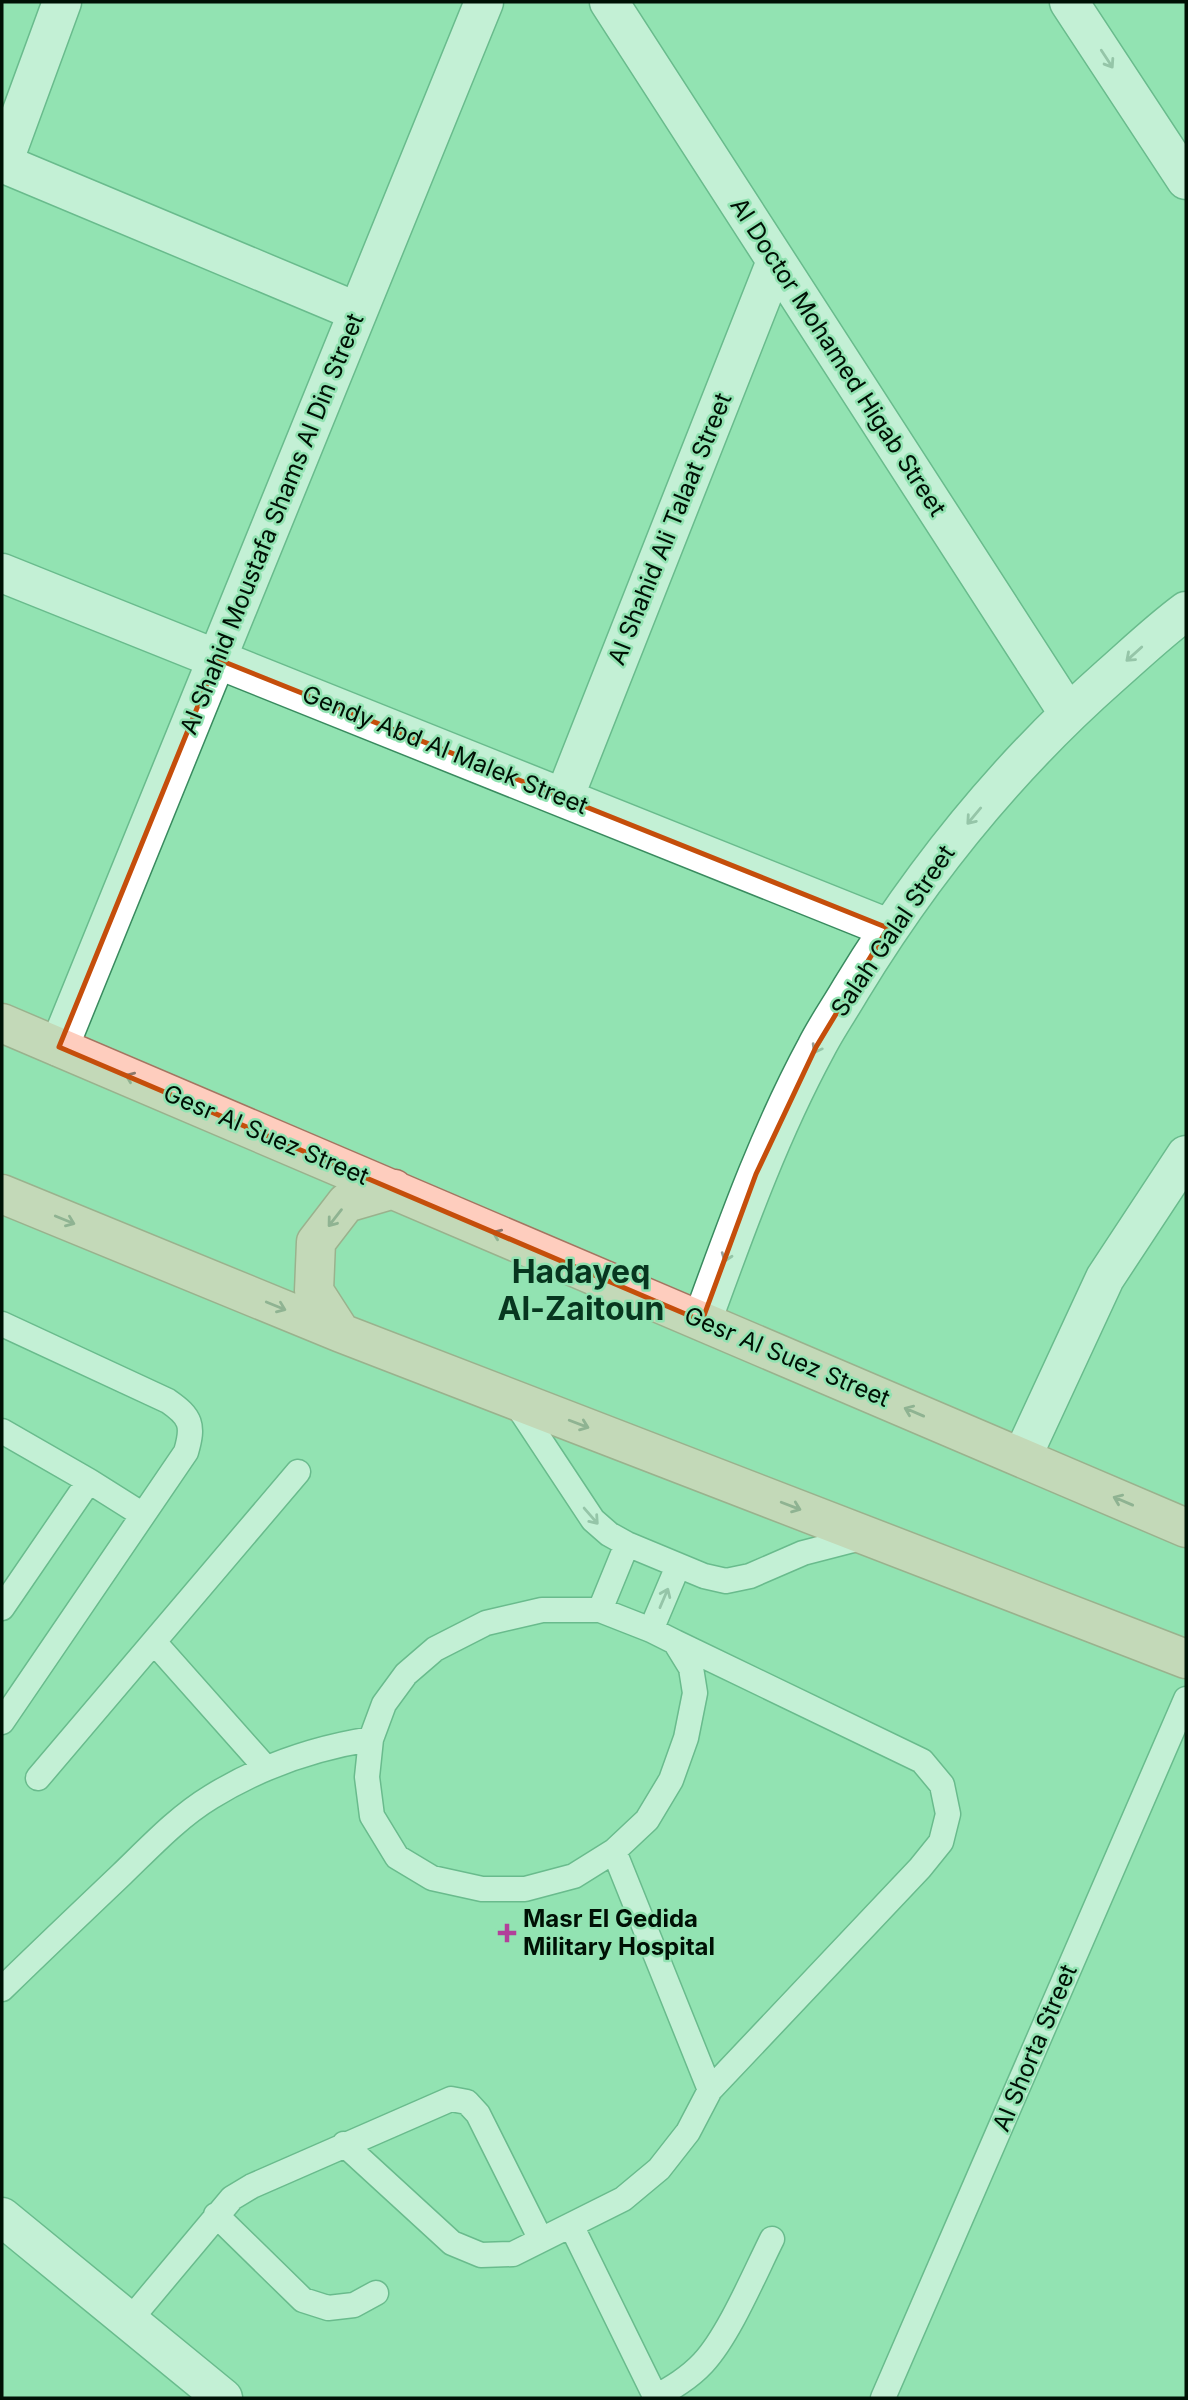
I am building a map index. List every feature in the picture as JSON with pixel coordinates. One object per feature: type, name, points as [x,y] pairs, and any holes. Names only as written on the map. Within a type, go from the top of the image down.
[{"type":"main road","name":"Gesr Al Suez Street","points":[[2,1023],[1186,1528]]},
{"type":"main road","points":[[341,1333],[314,1292],[316,1242],[346,1203],[394,1189]]},
{"type":"main road","points":[[2,1194],[341,1333],[1186,1659]]},
{"type":"street","points":[[62,2],[2,163],[358,312]]},
{"type":"street","name":"Al Shahid Moustafa Shams Al Din Street","points":[[58,1047],[484,2]]},
{"type":"street","name":"Al Doctor Mohamed Higab Street","points":[[609,2],[1068,713]]},
{"type":"street","points":[[1069,2],[1186,180]]},
{"type":"street","name":"Al Shahid Ali Talaat Street","points":[[564,798],[776,261]]},
{"type":"street","name":"Gendy Abd Al Malek Street","points":[[2,573],[888,928]]},
{"type":"street","name":"Salah Galal Street","points":[[702,1321],[756,1174],[816,1047],[888,928],[943,852],[1004,780],[1068,713],[1166,625],[1186,611]]},
{"type":"street","points":[[1022,1457],[1105,1278],[1186,1154]]},
{"type":"street","points":[[2,2217],[223,2398]]},
{"type":"lane","points":[[2,1324],[168,1401],[185,1413],[192,1432],[186,1452],[2,1722]]},
{"type":"lane","points":[[512,1398],[593,1520],[609,1534],[627,1544],[678,1566],[726,1581],[750,1576],[803,1553],[869,1536]]},
{"type":"lane","points":[[2,1432],[143,1515]]},
{"type":"lane","points":[[38,1778],[298,1472]]},
{"type":"lane","points":[[2,1608],[89,1481]]},
{"type":"lane","points":[[600,1611],[627,1544]]},
{"type":"lane","points":[[650,1630],[678,1566]]},
{"type":"lane","points":[[344,2144],[452,2243],[481,2255],[513,2254],[571,2225],[622,2199],[659,2169],[688,2132],[710,2090],[920,1868],[941,1842],[948,1814],[942,1784],[922,1761],[675,1642],[650,1630],[600,1611],[542,1610],[486,1623],[435,1649],[406,1674],[384,1704],[371,1739],[367,1777],[372,1816],[397,1857],[432,1878],[482,1889],[525,1889],[574,1876],[614,1852],[647,1820],[671,1780],[686,1738],[695,1693],[691,1668],[675,1642]]},
{"type":"lane","points":[[154,1642],[266,1768]]},
{"type":"lane","name":"Al Shorta Street","points":[[883,2398],[1186,1699]]},
{"type":"lane","points":[[2,1989],[160,1838],[210,1798],[266,1768],[300,1754],[371,1739]]},
{"type":"lane","points":[[614,1852],[710,2090]]},
{"type":"lane","points":[[128,2321],[232,2198],[252,2186],[344,2144],[452,2099],[467,2102],[478,2114],[541,2240]]},
{"type":"lane","points":[[216,2215],[303,2300],[328,2308],[354,2305],[376,2293]]},
{"type":"lane","points":[[571,2225],[655,2398],[682,2382],[704,2362],[721,2337],[772,2239]]},
{"type":"highlighted area","points":[[217,659],[888,928],[816,1047],[756,1174],[702,1321],[59,1047]]},
{"type":"place","name":"Masr El Gedida Military Hospital","points":[[507,1933]]},
{"type":"district","name":"Hadayeq Al-Zaitoun","points":[[581,1290]]}]
